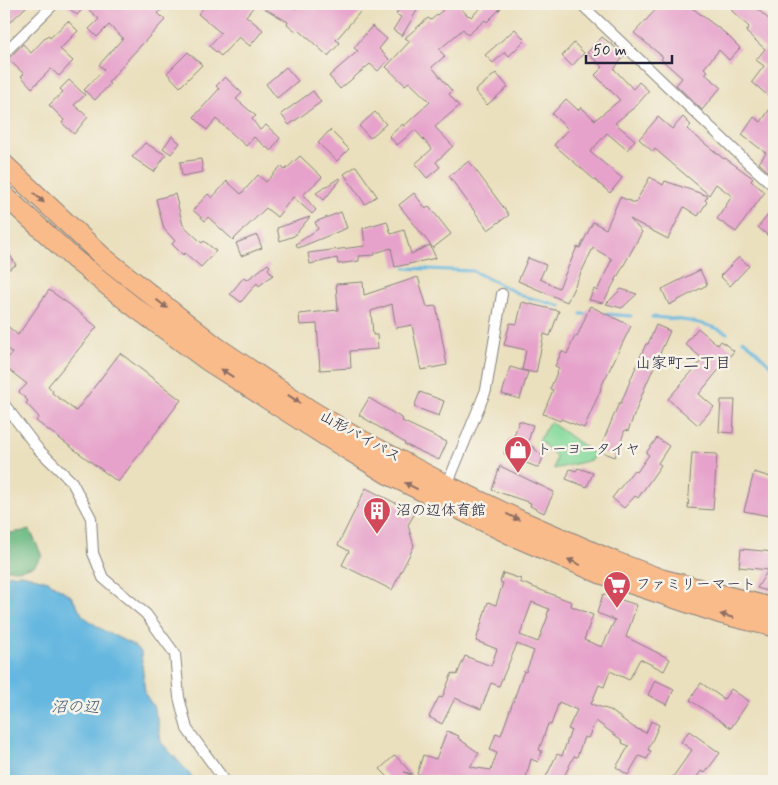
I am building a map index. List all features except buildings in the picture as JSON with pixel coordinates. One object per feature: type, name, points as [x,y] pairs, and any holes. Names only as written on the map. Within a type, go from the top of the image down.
[{"type":"highway","name":"山形バイパス","points":[[4,164],[102,256],[217,347],[309,409],[346,431],[447,485],[614,562],[662,579],[774,608]]},
{"type":"highway","name":"山形バイパス","points":[[4,195],[74,259],[133,306],[210,362],[387,474],[515,537],[601,574],[721,614],[774,627]]},
{"type":"street","points":[[4,52],[54,4]]},
{"type":"street","points":[[581,4],[744,160],[774,186]]},
{"type":"street","points":[[447,485],[486,390],[502,294]]},
{"type":"street","points":[[4,404],[38,449],[72,482],[91,518],[93,553],[103,578],[146,614],[174,654],[179,697],[187,729],[225,781]]},
{"type":"green space","points":[[550,422],[595,454],[591,460],[554,469],[556,456],[539,440]]},
{"type":"green space","points":[[30,530],[42,556],[34,566],[18,570],[4,569],[4,534]]},
{"type":"water","name":"沼の辺","points":[[22,574],[48,581],[71,596],[83,616],[101,629],[133,645],[141,652],[145,694],[153,706],[161,742],[191,776],[192,781],[4,781],[4,575]]},
{"type":"waterway","points":[[405,268],[473,271],[523,296],[561,306]]},
{"type":"waterway","points":[[581,314],[590,314]]},
{"type":"waterway","points":[[604,314],[631,316]]},
{"type":"waterway","points":[[652,317],[700,323],[727,333]]},
{"type":"waterway","points":[[743,340],[774,369]]},
{"type":"place","name":"トーヨータイヤ","points":[[518,474]]},
{"type":"place","name":"沼の辺体育館","points":[[377,535]]},
{"type":"place","name":"ファミリーマート","points":[[617,609]]},
{"type":"district","name":"山家町二丁目","points":[[683,363]]}]
